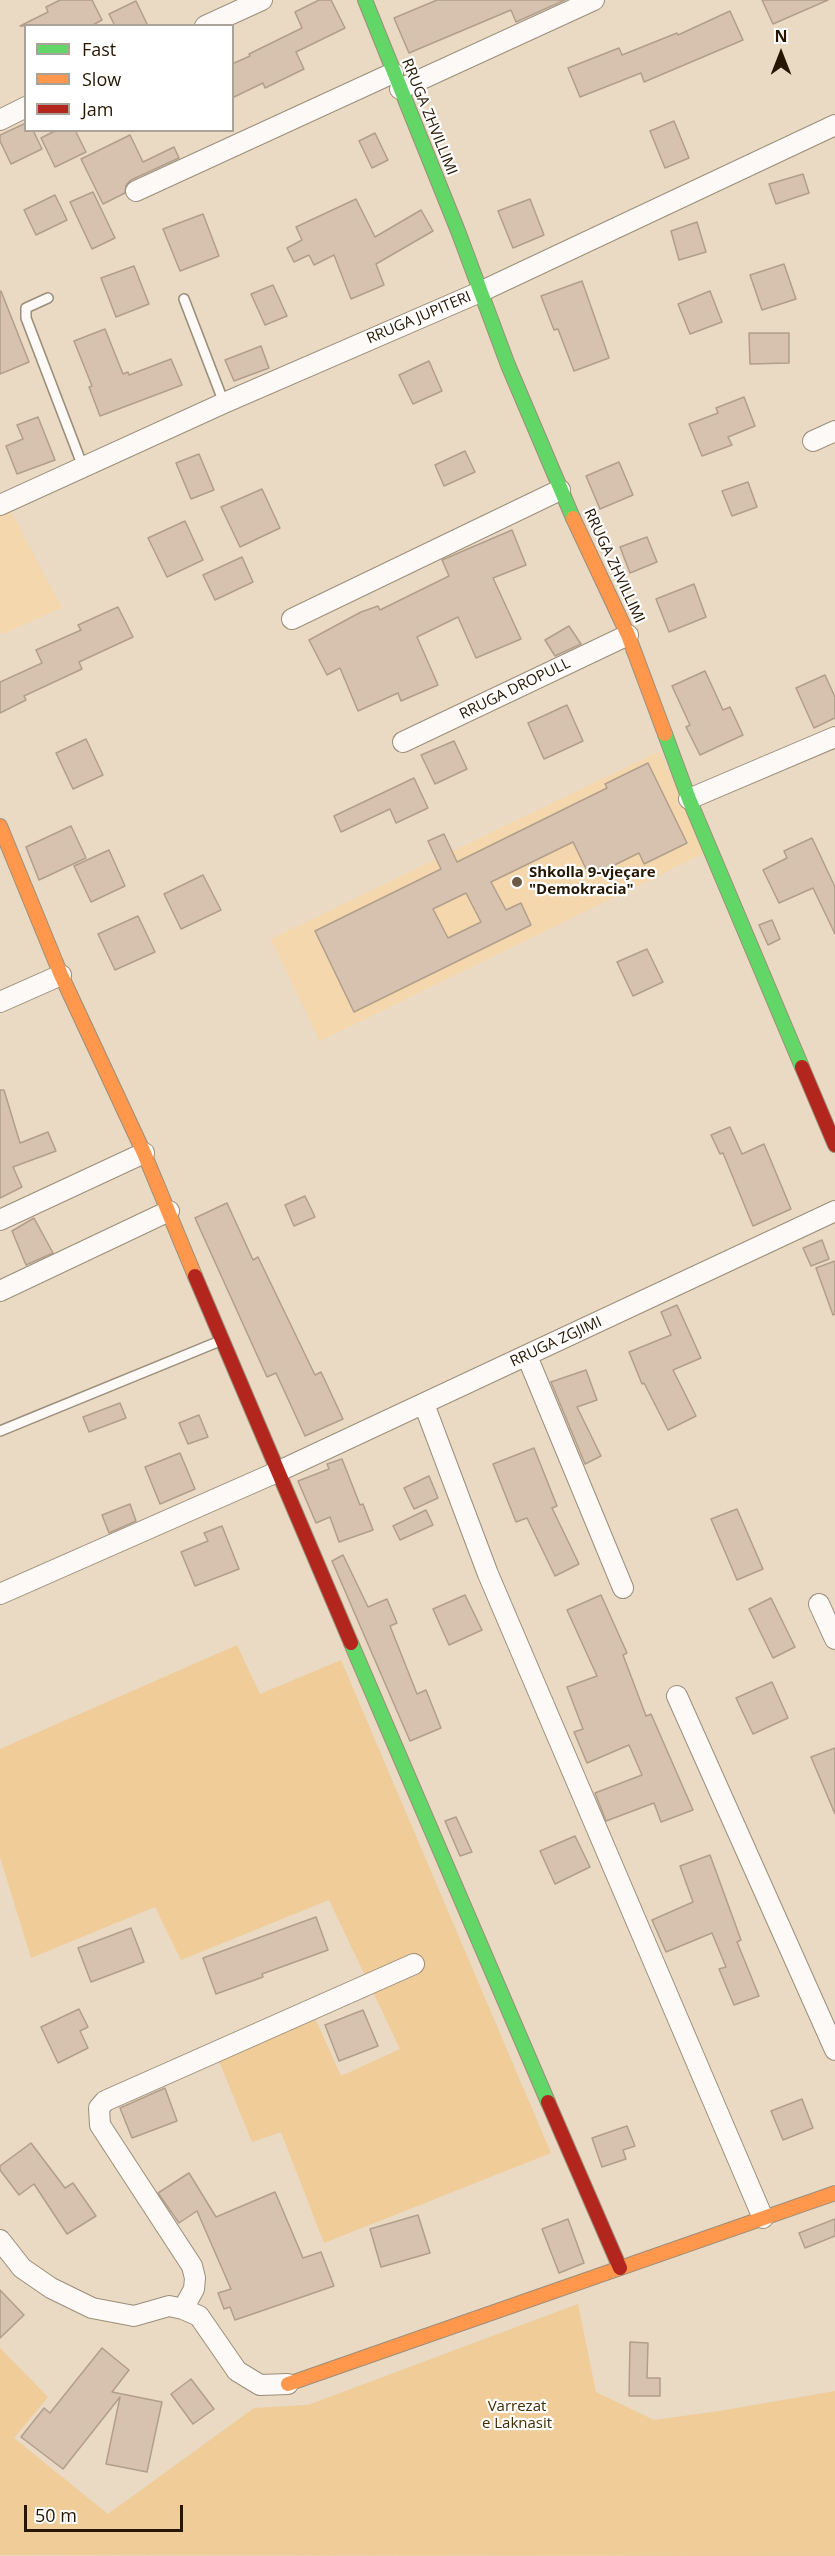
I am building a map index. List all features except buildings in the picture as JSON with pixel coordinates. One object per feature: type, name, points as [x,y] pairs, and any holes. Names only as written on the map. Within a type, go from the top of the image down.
[{"type":"street","points":[[209,24],[262,0]]},
{"type":"street","name":"RRUGA ZHVILLIMI","points":[[365,0],[560,490],[628,635],[689,800],[835,1145]]},
{"type":"street","points":[[136,191],[594,0]]},
{"type":"street","points":[[0,120],[24,108]]},
{"type":"street","name":"RRUGA JUPITERI","points":[[0,505],[224,403],[480,292],[835,125]]},
{"type":"street","points":[[813,441],[835,431]]},
{"type":"street","points":[[292,619],[560,490]]},
{"type":"street","name":"RRUGA DROPULL","points":[[403,742],[628,635]]},
{"type":"street","points":[[689,800],[835,737]]},
{"type":"street","points":[[0,826],[61,975],[169,1211],[277,1472],[620,2268]]},
{"type":"street","points":[[0,1002],[61,975]]},
{"type":"street","points":[[0,1220],[144,1153]]},
{"type":"street","points":[[0,1291],[169,1211]]},
{"type":"street","name":"RRUGA ZGJIMI","points":[[0,1594],[277,1472],[835,1211]]},
{"type":"street","points":[[527,1356],[622,1588]]},
{"type":"street","points":[[424,1404],[488,1574],[763,2218]]},
{"type":"street","points":[[819,1604],[835,1639]]},
{"type":"street","points":[[677,1696],[835,2050]]},
{"type":"street","points":[[183,2308],[194,2289],[195,2278],[192,2266],[100,2125],[99,2108],[105,2101],[414,1964]]},
{"type":"street","points":[[0,2240],[22,2268],[51,2289],[92,2308],[134,2316],[169,2306],[183,2308],[200,2316],[237,2371],[260,2385],[288,2384],[835,2193]]},
{"type":"lane","points":[[48,298],[26,309],[26,318],[83,467]]},
{"type":"lane","points":[[183,299],[224,403]]},
{"type":"lane","points":[[0,1431],[222,1340]]},
{"type":"shaded area","points":[[9,508],[62,608],[0,635],[0,512]]},
{"type":"shaded area","name":"Shkolla 9-vjeçare \"Demokracia\"","points":[[660,751],[705,853],[320,1041],[271,939]]},
{"type":"green space","points":[[237,1645],[260,1694],[341,1660],[551,2153],[324,2243],[281,2132],[252,2142],[219,2061],[315,2018],[341,2076],[400,2049],[329,1900],[181,1960],[155,1907],[31,1958],[0,1857],[0,1749]]},
{"type":"green space","name":"Varrezat e Laknasit","points":[[578,2304],[596,2392],[654,2420],[835,2391],[835,2556],[0,2555],[0,2348],[48,2397],[14,2438],[108,2514],[254,2408],[308,2405]]},
{"type":"traffic: fast","points":[[365,0],[458,231],[508,365],[573,518]]},
{"type":"traffic: fast","points":[[665,734],[689,799],[802,1067]]},
{"type":"traffic: fast","points":[[351,1643],[548,2102]]},
{"type":"traffic: slow","points":[[573,518],[628,635],[665,734]]},
{"type":"traffic: slow","points":[[0,826],[61,975],[144,1153],[195,1276]]},
{"type":"traffic: slow","points":[[288,2384],[835,2193]]},
{"type":"traffic: jam","points":[[802,1067],[835,1145]]},
{"type":"traffic: jam","points":[[195,1276],[351,1643]]},
{"type":"traffic: jam","points":[[548,2102],[620,2268]]},
{"type":"place","name":"Shkolla 9-vjeçare \"Demokracia\"","points":[[517,882]]}]
